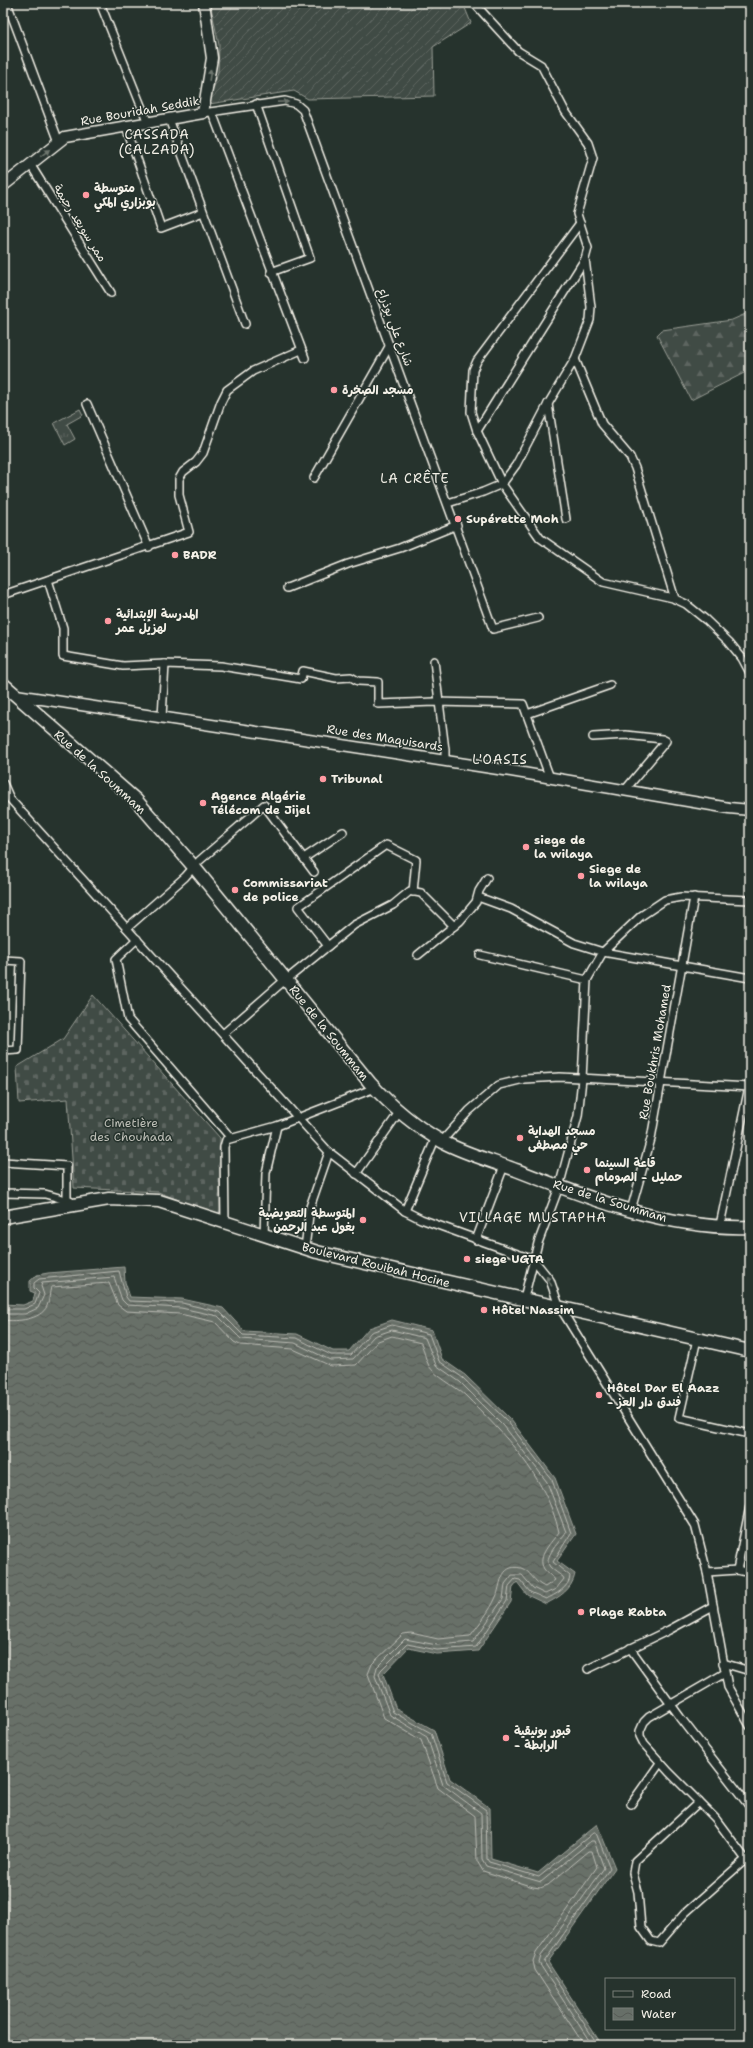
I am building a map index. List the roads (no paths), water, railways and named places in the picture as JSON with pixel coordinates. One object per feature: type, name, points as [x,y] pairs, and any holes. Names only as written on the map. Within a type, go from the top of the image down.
[{"type":"main road","points":[[204,3],[212,58],[207,113]]},
{"type":"main road","name":"Rue Bouridah Seddik","points":[[3,186],[65,137],[207,113]]},
{"type":"main road","name":"Rue de la Soummam","points":[[3,684],[136,800],[194,867],[375,1088],[400,1111],[439,1139],[560,1187],[631,1210],[683,1221],[720,1225],[750,1226]]},
{"type":"main road","name":"Rue des Maquisards","points":[[16,695],[445,761],[729,808],[750,810]]},
{"type":"main road","name":"Boulevard Rouibah Hocine","points":[[3,1217],[72,1202],[109,1199],[159,1201],[305,1248],[441,1281],[524,1298],[750,1351]]},
{"type":"street","points":[[7,3],[60,142]]},
{"type":"street","points":[[100,3],[148,123]]},
{"type":"street","points":[[474,3],[518,51],[541,65],[565,111],[588,143],[593,158],[577,214],[588,248],[585,259],[477,431]]},
{"type":"street","name":"Rue Bouridah Seddik","points":[[207,113],[256,104],[285,101],[296,104]]},
{"type":"street","points":[[256,104],[310,258],[271,272]]},
{"type":"street","name":"شارع علي بوذراع","points":[[296,104],[303,110],[308,120],[493,629],[538,618]]},
{"type":"street","points":[[207,113],[305,358]]},
{"type":"street","points":[[169,119],[245,324]]},
{"type":"street","points":[[126,127],[161,228],[203,212]]},
{"type":"street","name":"ممر سويعد رحيمة","points":[[30,164],[111,293]]},
{"type":"street","points":[[580,222],[476,361],[473,370],[471,412],[477,431],[502,484],[540,538],[595,578],[612,585],[675,599],[696,612],[720,633],[738,652],[750,672]]},
{"type":"street","points":[[448,503],[483,492],[502,484],[516,465],[548,404],[575,359],[590,320],[591,308],[585,259]]},
{"type":"street","points":[[314,478],[390,345]]},
{"type":"street","points":[[3,595],[149,547],[189,532],[179,495],[179,479],[183,472],[196,462],[203,453],[224,394],[230,386],[253,371],[301,350]]},
{"type":"street","points":[[575,359],[602,424],[630,457],[635,468],[675,599]]},
{"type":"street","points":[[87,404],[149,547]]},
{"type":"street","points":[[548,404],[566,519]]},
{"type":"street","points":[[287,588],[348,564],[408,545],[456,525]]},
{"type":"street","points":[[48,580],[63,628],[63,656],[123,666],[165,664],[221,666],[301,679],[303,671],[336,678],[351,677],[358,681],[378,682],[378,704],[440,702],[523,704],[550,778]]},
{"type":"street","points":[[434,661],[440,702],[445,761]]},
{"type":"street","points":[[162,717],[165,664]]},
{"type":"street","points":[[527,714],[610,685]]},
{"type":"street","points":[[594,737],[626,735],[662,739],[666,741],[624,790]]},
{"type":"street","points":[[3,783],[10,799],[300,1118],[329,1152],[406,1211],[421,1219],[534,1260],[550,1280],[559,1306],[691,1517],[699,1536],[707,1572],[728,1687],[750,1726]]},
{"type":"street","points":[[127,928],[264,805],[314,872]]},
{"type":"street","points":[[304,858],[343,832]]},
{"type":"street","points":[[328,946],[298,907],[386,846],[416,860],[413,892]]},
{"type":"street","points":[[418,955],[454,926],[476,902],[487,878]]},
{"type":"street","points":[[223,1034],[286,980],[354,925],[393,905],[410,891],[421,893],[454,926]]},
{"type":"street","points":[[478,897],[511,909],[574,943],[603,952],[750,978]]},
{"type":"street","points":[[524,1298],[538,1243],[560,1187],[578,1116],[582,1078],[587,980],[603,952],[627,928],[661,901],[674,897],[750,900]]},
{"type":"street","name":"Rue Boukhris Mohamed","points":[[631,1210],[651,1139],[694,897]]},
{"type":"street","points":[[137,939],[116,959],[128,1019],[231,1138]]},
{"type":"street","points":[[480,955],[587,980]]},
{"type":"street","points":[[3,960],[20,961],[18,1050],[3,1051]]},
{"type":"street","points":[[406,1211],[439,1139],[499,1085],[530,1078],[560,1077],[750,1085],[720,1225]]},
{"type":"street","points":[[225,1223],[224,1147],[226,1141],[231,1138],[277,1126],[300,1118],[375,1088]]},
{"type":"street","points":[[356,1174],[400,1111]]},
{"type":"street","points":[[264,1236],[266,1173],[277,1126]]},
{"type":"street","points":[[305,1248],[310,1207],[329,1152]]},
{"type":"street","points":[[3,1162],[67,1166],[72,1202],[44,1194],[3,1193]]},
{"type":"street","points":[[476,1240],[504,1166]]},
{"type":"street","points":[[697,1338],[679,1418],[750,1434]]},
{"type":"street","points":[[737,1570],[750,1506]]},
{"type":"street","points":[[707,1572],[737,1570],[750,1573]]},
{"type":"street","points":[[588,1669],[713,1606]]},
{"type":"street","points":[[630,1648],[671,1705],[750,1807]]},
{"type":"street","points":[[723,1663],[750,1671]]},
{"type":"street","points":[[700,1802],[635,1860],[633,1873],[638,1892],[641,1927],[651,1940],[659,1943],[685,1913],[748,1862],[715,1818],[700,1802],[660,1763],[641,1740],[640,1731],[646,1720],[725,1673]]},
{"type":"street","points":[[632,1804],[660,1763]]},
{"type":"water","points":[[124,1267],[125,1282],[130,1297],[182,1299],[223,1308],[244,1331],[297,1334],[333,1351],[349,1351],[369,1328],[392,1320],[432,1330],[442,1359],[465,1375],[511,1420],[555,1478],[576,1534],[557,1561],[575,1574],[568,1589],[560,1596],[546,1604],[527,1595],[517,1582],[513,1587],[511,1602],[478,1651],[437,1654],[408,1648],[383,1674],[396,1709],[434,1730],[450,1779],[490,1808],[491,1859],[538,1873],[597,1824],[615,1868],[548,1962],[602,2045],[3,2045],[3,1304],[23,1305],[33,1301],[35,1293],[30,1291],[30,1281],[37,1275]]},
{"type":"place","name":"متوسطة بوبزاري المكي","points":[[86,195]]},
{"type":"place","name":"مسجد الصخرة","points":[[334,390]]},
{"type":"place","name":"Supérette Moh","points":[[458,519]]},
{"type":"place","name":"BADR","points":[[175,555]]},
{"type":"place","name":"المدرسة الإبتدائية لهزيل عمر","points":[[108,621]]},
{"type":"place","name":"Tribunal","points":[[323,779]]},
{"type":"place","name":"Agence Algérie Télécom de Jijel","points":[[203,803]]},
{"type":"place","name":"siege de la wilaya","points":[[526,847]]},
{"type":"place","name":"Siege de la wilaya","points":[[581,876]]},
{"type":"place","name":"Commissariat de police","points":[[235,890]]},
{"type":"place","name":"مسجد الهداية حي مصطفى","points":[[520,1138]]},
{"type":"place","name":"قاعة السينما حمليل - الصومام","points":[[587,1170]]},
{"type":"place","name":"المتوسطة التعويضية بغول عبد الرحمن","points":[[363,1220]]},
{"type":"place","name":"siege UGTA","points":[[467,1259]]},
{"type":"place","name":"Hôtel Nassim","points":[[484,1310]]},
{"type":"place","name":"Hôtel Dar El Aazz - فندق دار العز","points":[[599,1395]]},
{"type":"place","name":"Plage Rabta","points":[[581,1612]]},
{"type":"place","name":"قبور بونيقية - الرابطة","points":[[506,1738]]},
{"type":"district","name":"CASSADA (CALZADA)","points":[[157,142]]},
{"type":"district","name":"LA CRÊTE","points":[[415,478]]},
{"type":"district","name":"L'OASIS","points":[[500,759]]},
{"type":"district","name":"VILLAGE MUSTAPHA","points":[[533,1217]]},
{"type":"park label","name":"Cimetière des Chouhada","points":[[131,1130]]}]
